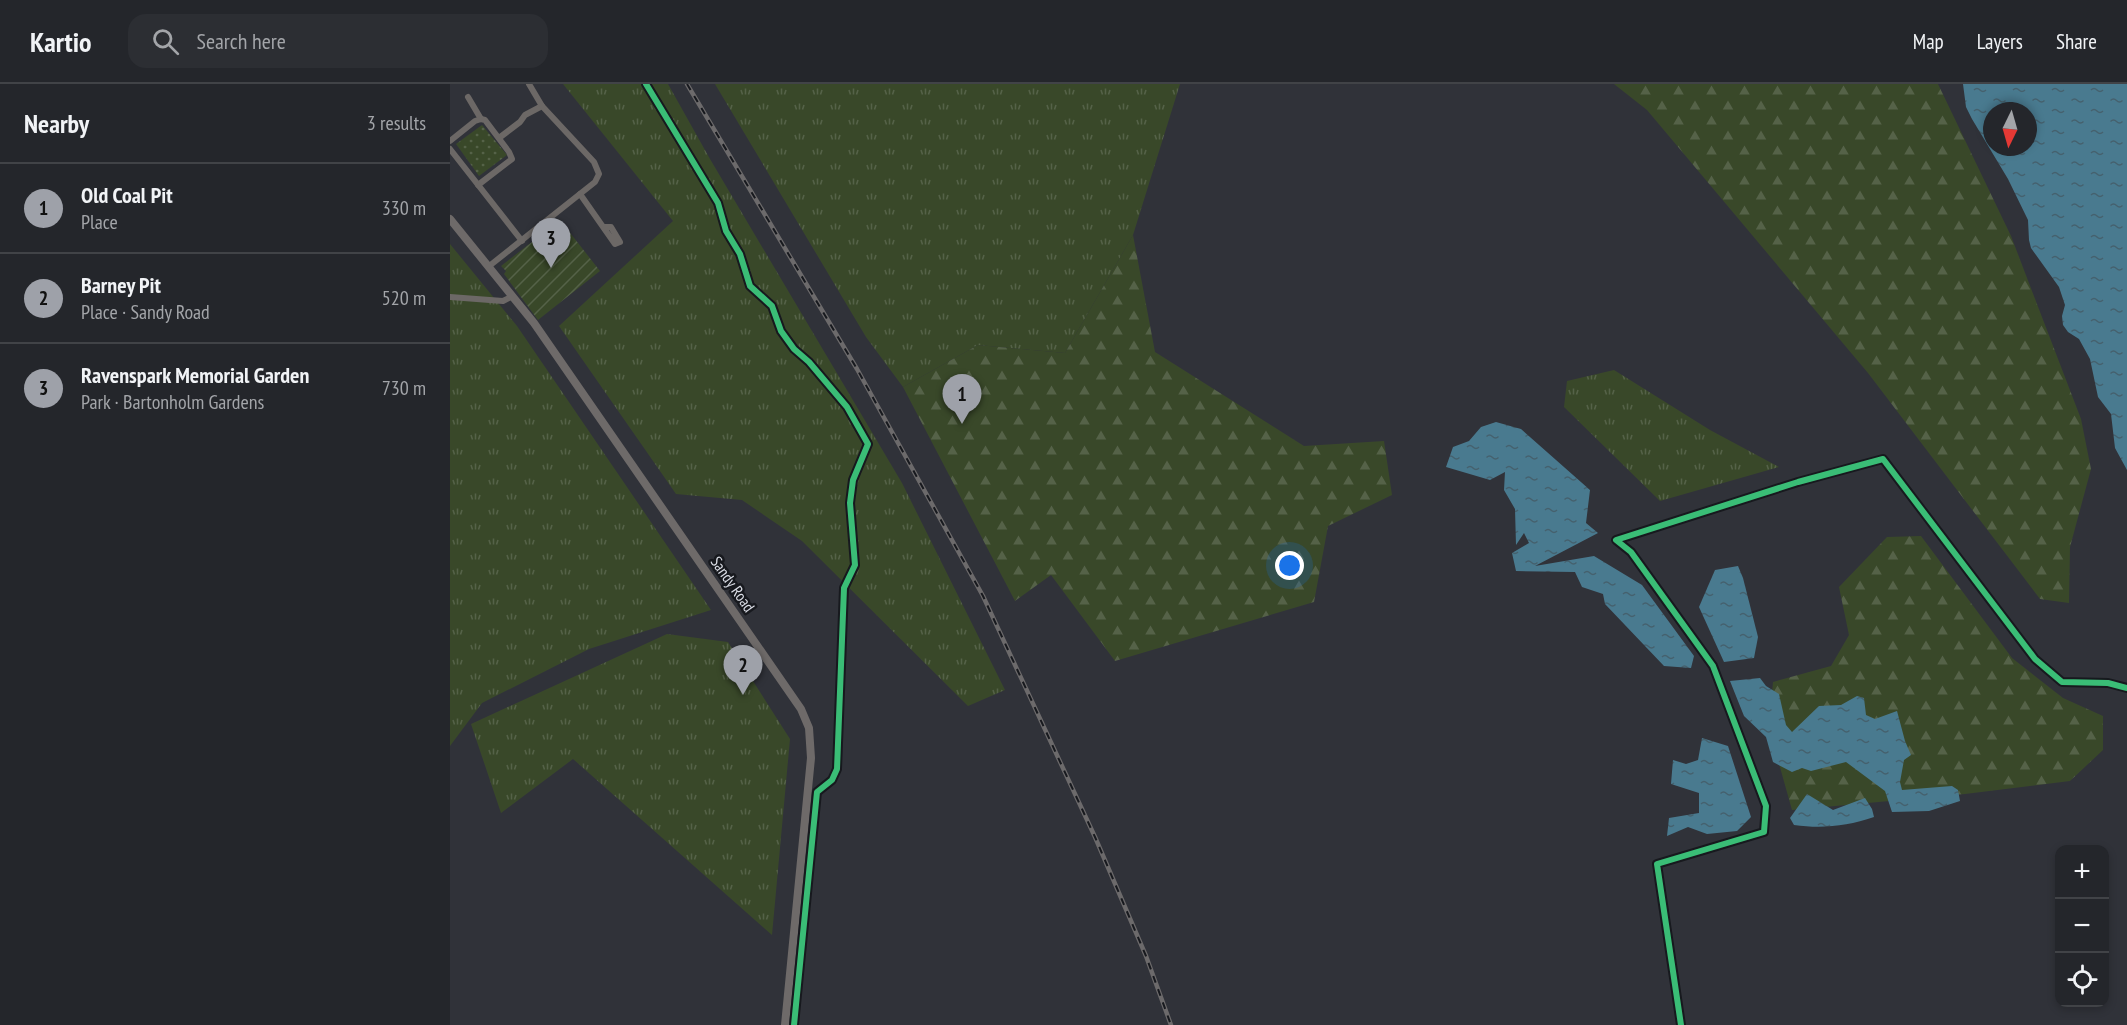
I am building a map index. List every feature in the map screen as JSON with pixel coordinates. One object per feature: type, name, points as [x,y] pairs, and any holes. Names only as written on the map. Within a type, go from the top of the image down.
[{"type":"main road","name":"Sandy Road","points":[[450,219],[541,333],[801,709],[809,728],[810,759],[784,1025]]},
{"type":"street","points":[[488,267],[595,183],[599,174],[594,162],[542,105],[529,84]]},
{"type":"street","points":[[468,98],[512,159],[478,184]]},
{"type":"street","points":[[499,138],[542,105]]},
{"type":"street","points":[[450,141],[475,121],[481,119]]},
{"type":"street","points":[[450,149],[522,241]]},
{"type":"street","points":[[580,194],[605,227]]},
{"type":"street","points":[[450,297],[503,301],[513,296]]},
{"type":"street","points":[[1681,1025],[1657,864],[1764,832],[1766,806],[1713,666],[1631,552],[1616,540],[1798,482],[1882,459],[2035,658],[2062,682],[2108,683],[2127,688]]},
{"type":"green space","points":[[563,84],[668,84],[902,483],[1005,690],[968,706],[802,541],[742,500],[676,494],[559,326],[673,221]]},
{"type":"green space","points":[[715,84],[1180,84],[1133,235],[1065,353],[978,345],[903,387],[866,337]]},
{"type":"green space","points":[[1614,84],[1938,84],[2011,236],[2081,419],[2091,469],[2070,547],[2069,603],[2040,599],[1868,373],[1647,110]]},
{"type":"green space","points":[[482,125],[507,155],[479,176],[456,144]]},
{"type":"green space","points":[[560,220],[600,271],[538,320],[504,274],[506,271],[501,266]]},
{"type":"green space","points":[[1133,235],[1155,352],[1304,446],[1384,441],[1392,495],[1328,526],[1314,602],[1115,661],[1051,575],[1015,601],[903,387],[978,345],[1065,353]]},
{"type":"green space","points":[[450,244],[517,326],[711,610],[589,649],[482,703],[450,746]]},
{"type":"green space","points":[[1614,370],[1710,430],[1779,467],[1660,501],[1564,407],[1567,381]]},
{"type":"green space","points":[[1921,536],[2012,658],[2063,698],[2103,716],[2103,750],[2070,781],[1965,794],[1792,810],[1769,728],[1773,682],[1831,666],[1849,635],[1839,587],[1887,537]]},
{"type":"green space","points":[[667,634],[728,642],[790,739],[772,935],[573,759],[501,813],[471,724]]},
{"type":"water","points":[[1963,84],[2127,84],[2127,470],[2115,448],[2111,414],[2098,397],[2090,359],[2079,339],[2068,332],[2063,325],[2062,316],[2065,305],[2059,287],[2031,248],[2028,220],[1994,156],[2037,156],[2037,102],[1983,102],[1983,137],[1966,107]]},
{"type":"water","points":[[1496,422],[1521,429],[1590,490],[1586,523],[1598,533],[1535,566],[1594,556],[1642,585],[1694,656],[1691,668],[1664,666],[1605,604],[1603,594],[1582,587],[1575,572],[1516,571],[1512,553],[1529,543],[1524,533],[1516,545],[1515,509],[1504,490],[1505,472],[1490,480],[1446,467],[1453,447],[1469,441],[1481,427]]},
{"type":"water","points":[[1738,566],[1758,637],[1754,658],[1724,662],[1699,607],[1715,570]]},
{"type":"water","points":[[1760,678],[1766,686],[1779,694],[1786,725],[1792,732],[1819,706],[1841,705],[1857,696],[1864,698],[1866,715],[1875,719],[1897,711],[1911,755],[1904,760],[1900,782],[1902,790],[1952,786],[1958,790],[1960,801],[1929,811],[1892,812],[1885,791],[1846,762],[1811,771],[1802,768],[1792,772],[1773,762],[1766,737],[1744,716],[1730,681]]},
{"type":"water","points":[[1702,738],[1728,746],[1751,817],[1737,831],[1707,834],[1688,827],[1667,836],[1669,818],[1699,813],[1699,793],[1671,784],[1673,760],[1686,764],[1698,760]]},
{"type":"water","points":[[1807,794],[1833,810],[1865,798],[1874,817],[1835,826],[1794,825],[1790,818]]},
{"type":"railway","points":[[687,84],[857,369],[983,596],[1095,837],[1146,956],[1171,1025]]},
{"type":"cycle path","points":[[646,84],[718,203],[726,231],[740,254],[750,286],[772,306],[781,331],[794,349],[809,362],[847,407],[868,444],[853,480],[850,503],[855,565],[844,588],[837,769],[832,780],[817,792],[794,1025]]},
{"type":"cycle path","points":[[1681,1025],[1657,864],[1764,832],[1766,806],[1713,666],[1631,552],[1616,540],[1798,482],[1883,459],[2035,659],[2062,682],[2108,683],[2127,688]]},
{"type":"place","name":"Ravenspark Memorial Garden","points":[[551,268]]},
{"type":"place","name":"Old Coal Pit","points":[[962,424]]},
{"type":"place","name":"Barney Pit","points":[[743,695]]}]
